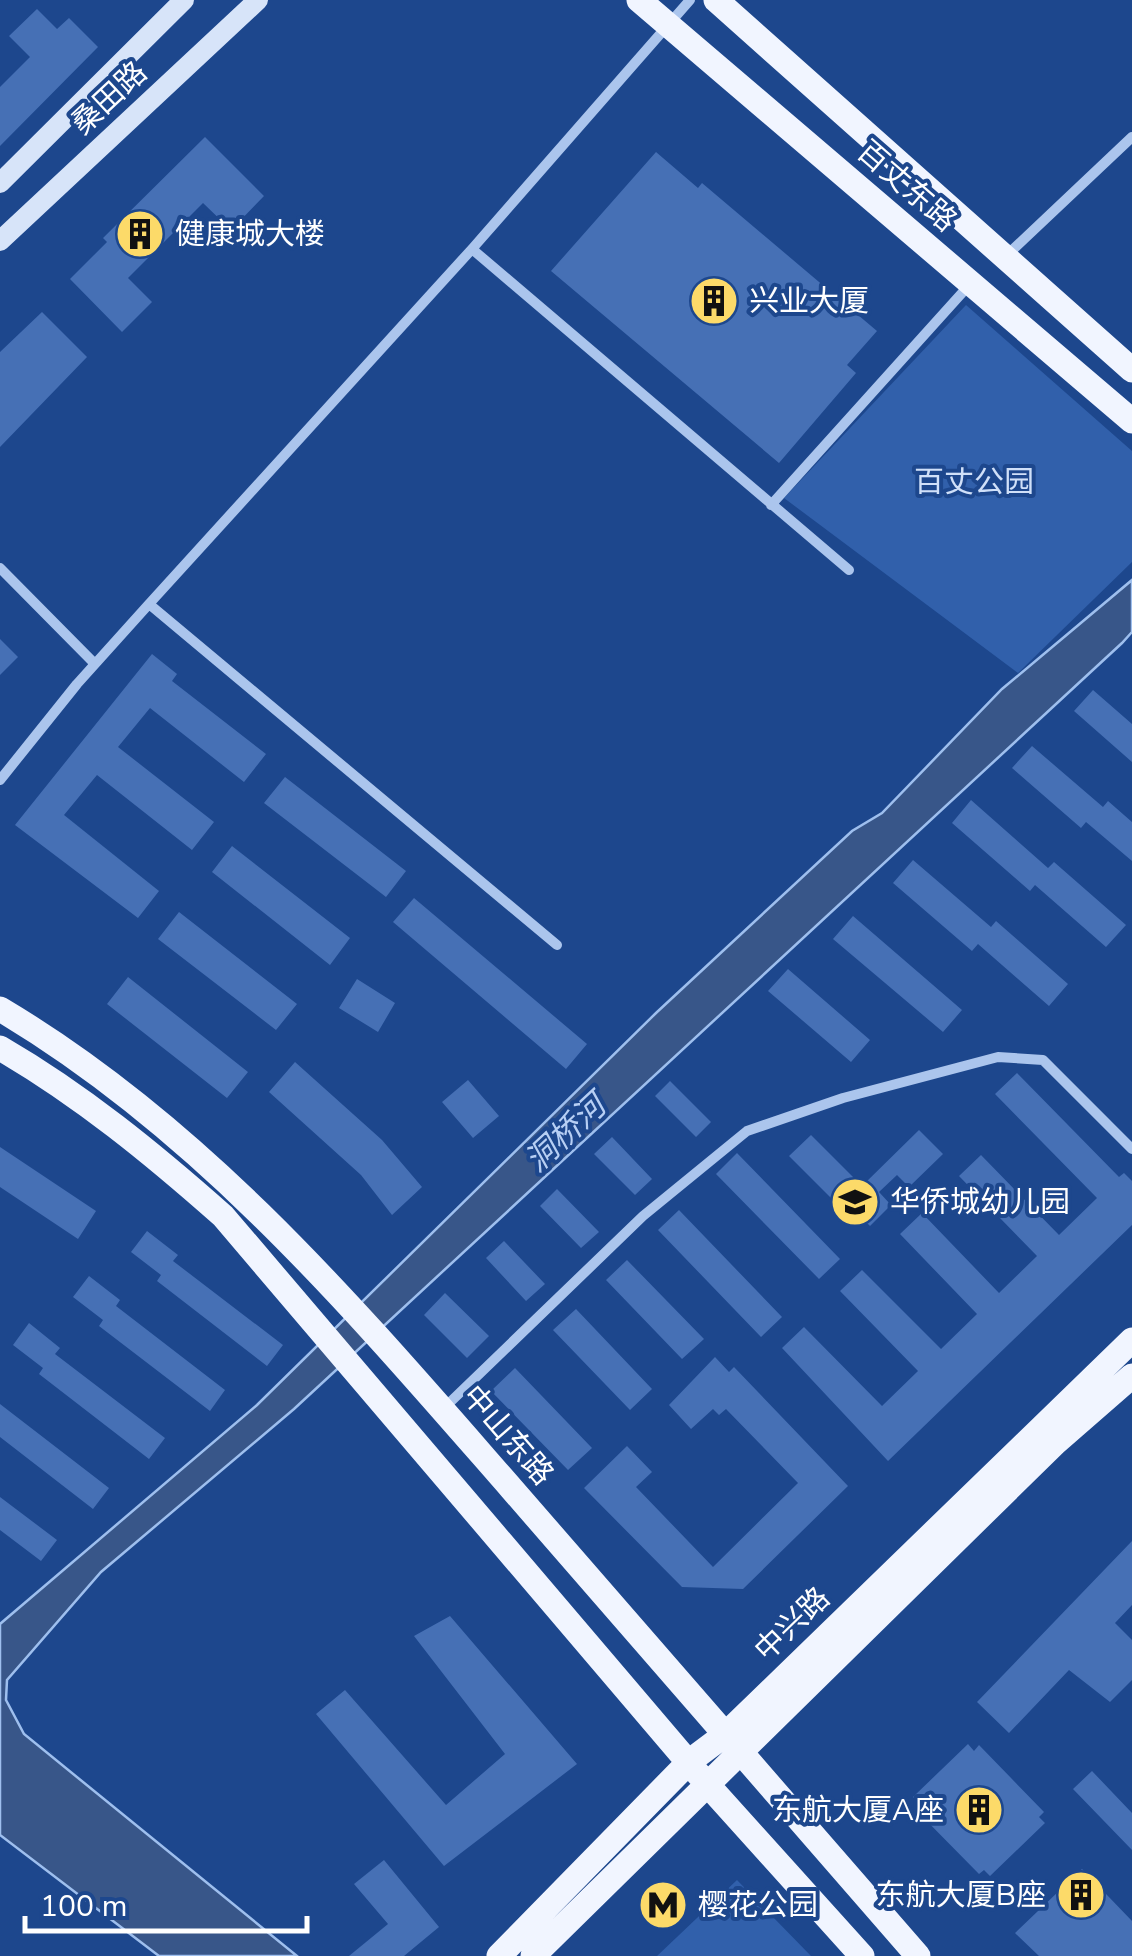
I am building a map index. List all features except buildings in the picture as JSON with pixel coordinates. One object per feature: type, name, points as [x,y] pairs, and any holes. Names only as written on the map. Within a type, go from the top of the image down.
[{"type":"main road","name":"桑田路","points":[[0,183],[184,0]]},
{"type":"main road","name":"桑田路","points":[[0,241],[258,0]]},
{"type":"main road","name":"百丈东路","points":[[639,0],[1132,421]]},
{"type":"main road","name":"百丈东路","points":[[716,0],[1132,370]]},
{"type":"main road","name":"中山东路","points":[[0,1009],[68,1049],[266,1216],[378,1336],[918,1956]]},
{"type":"main road","points":[[0,1048],[144,1147],[223,1216],[706,1783],[862,1956]]},
{"type":"main road","name":"中兴路","points":[[533,1956],[706,1783],[732,1743],[1132,1340]]},
{"type":"main road","name":"中兴路","points":[[499,1956],[690,1760],[732,1743],[1132,1376]]},
{"type":"street","points":[[0,780],[95,664],[472,248],[690,0]]},
{"type":"street","points":[[1005,257],[1132,137]]},
{"type":"street","points":[[472,248],[849,570]]},
{"type":"street","points":[[772,505],[971,283]]},
{"type":"street","points":[[0,568],[95,664]]},
{"type":"street","points":[[150,604],[557,945]]},
{"type":"street","points":[[442,1410],[643,1216],[746,1132],[843,1098],[998,1056],[1042,1060],[1132,1149]]},
{"type":"green space","name":"百丈公园","points":[[966,305],[1132,451],[1132,562],[1018,673],[784,498]]},
{"type":"green space","name":"樱花公园","points":[[737,1880],[811,1956],[657,1956]]},
{"type":"water","name":"洞桥河","points":[[1132,580],[1132,632],[1122,643],[294,1409],[101,1572],[7,1680],[6,1700],[24,1734],[297,1956],[159,1956],[0,1835],[0,1624],[257,1405],[656,1013],[852,831],[882,813],[1002,689]]},
{"type":"place","name":"健康城大楼","points":[[140,234]]},
{"type":"place","name":"兴业大厦","points":[[714,301]]},
{"type":"place","name":"华侨城幼儿园","points":[[855,1202]]},
{"type":"place","name":"东航大厦A座","points":[[979,1810]]},
{"type":"place","name":"东航大厦B座","points":[[1081,1895]]},
{"type":"place","name":"樱花公园","points":[[663,1905]]}]
